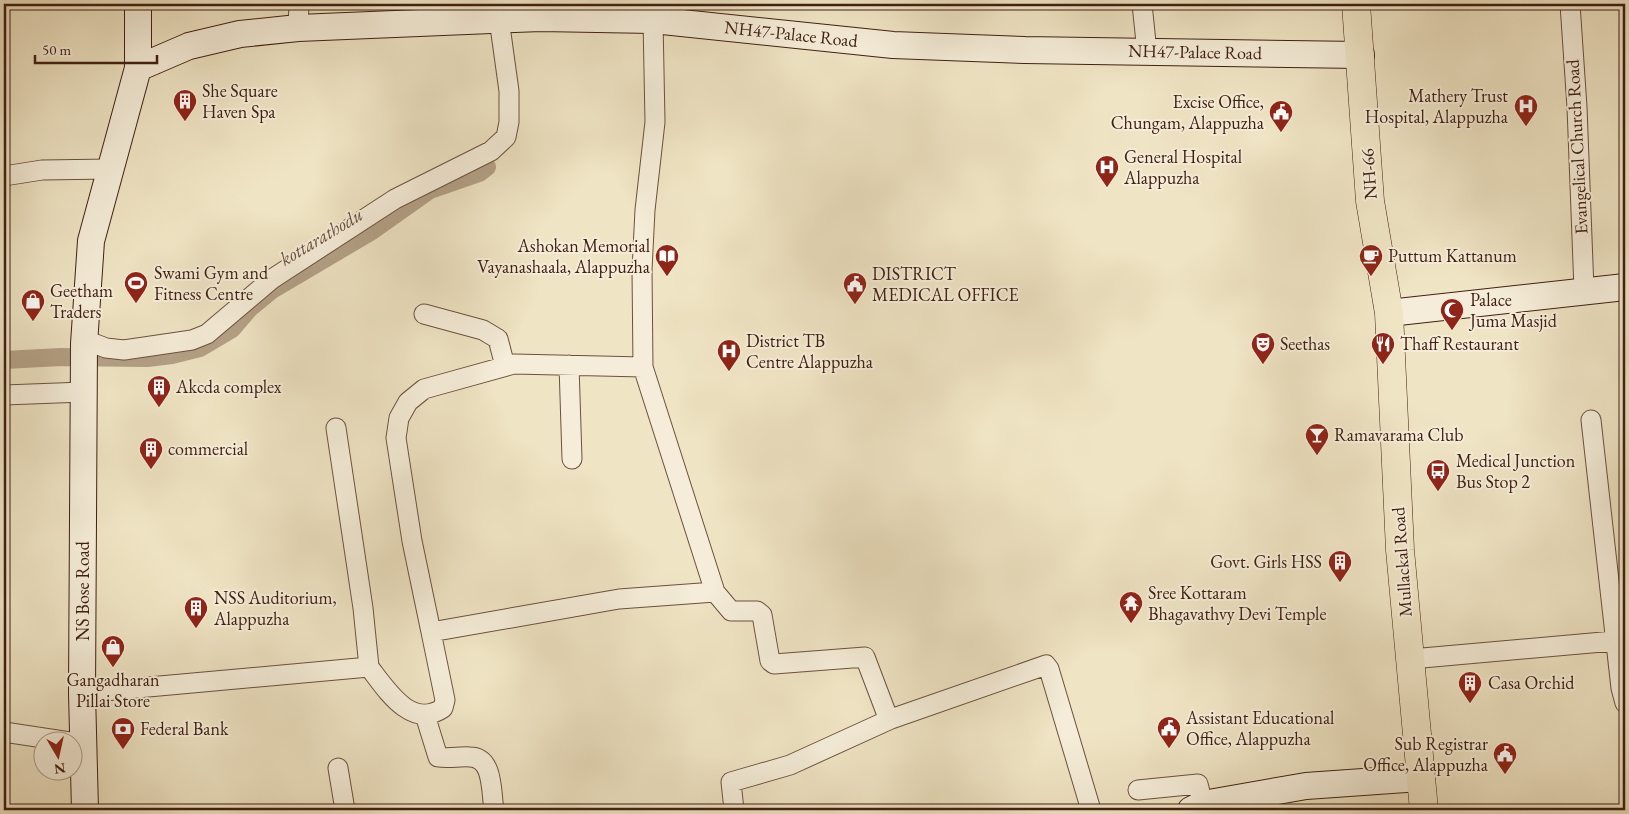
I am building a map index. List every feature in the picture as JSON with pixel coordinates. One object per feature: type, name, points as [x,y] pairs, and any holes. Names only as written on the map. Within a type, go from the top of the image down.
[{"type":"main road","name":"NS Bose Road","points":[[76,732],[82,693],[84,342],[91,241],[138,68],[138,4]]},
{"type":"main road","name":"NH-66","points":[[1356,4],[1370,201],[1389,313]]},
{"type":"main road","name":"NH47-Palace Road","points":[[138,68],[189,46],[240,34],[299,16],[653,20],[894,44],[1025,50],[1361,55]]},
{"type":"main road","points":[[1389,313],[1584,290],[1625,287]]},
{"type":"main road","name":"Mullackal Road","points":[[1389,313],[1400,550],[1424,810]]},
{"type":"main road","points":[[1197,807],[1306,786],[1420,778]]},
{"type":"main road","name":"NS Bose Road","points":[[81,782],[85,810]]},
{"type":"street","points":[[1142,4],[1147,52]]},
{"type":"street","name":"Evangelical Church Road","points":[[1570,4],[1577,107],[1584,290]]},
{"type":"street","points":[[84,342],[106,348],[124,350],[192,340],[207,334],[272,279],[395,199],[491,152],[506,137],[510,122],[509,91],[499,19]]},
{"type":"street","points":[[653,20],[655,122],[645,210],[642,270],[643,367],[715,592],[731,611],[756,611],[762,614],[768,654],[770,661],[774,664],[865,657],[887,715],[891,718]]},
{"type":"street","points":[[4,176],[42,170],[110,169]]},
{"type":"street","points":[[424,314],[483,330],[498,338],[505,366]]},
{"type":"street","points":[[336,428],[363,608],[369,666],[397,703],[425,715],[435,714],[443,708],[445,700],[412,541],[396,438],[399,418],[408,402],[424,389],[514,364],[643,367]]},
{"type":"street","points":[[569,365],[572,459]]},
{"type":"street","points":[[4,395],[84,382]]},
{"type":"street","points":[[1591,420],[1621,641],[1625,703]]},
{"type":"street","points":[[431,632],[619,599],[715,592]]},
{"type":"street","points":[[1410,659],[1621,641]]},
{"type":"street","points":[[734,810],[731,782],[790,765],[891,718],[898,718],[1046,665],[1049,669],[1091,810]]},
{"type":"street","points":[[82,693],[369,666]]},
{"type":"street","points":[[425,715],[438,757],[473,756],[482,760],[487,766],[494,810]]},
{"type":"street","points":[[4,732],[32,736]]},
{"type":"street","points":[[338,768],[345,810]]},
{"type":"street","points":[[1138,790],[1198,784],[1197,807]]},
{"type":"waterway","name":"kottarathodu","points":[[4,360],[61,357],[147,358],[172,355],[200,348],[232,329],[250,308],[272,290],[372,231],[430,190],[479,173],[487,167]]},
{"type":"place","name":"She Square Haven Spa","points":[[185,122]]},
{"type":"place","name":"Mathery Trust Hospital, Alappuzha","points":[[1526,127]]},
{"type":"place","name":"Excise Office, Chungam, Alappuzha","points":[[1281,133]]},
{"type":"place","name":"General Hospital Alappuzha","points":[[1107,188]]},
{"type":"place","name":"Ashokan Memorial Vayanashaala, Alappuzha","points":[[667,277]]},
{"type":"place","name":"Puttum Kattanum","points":[[1371,277]]},
{"type":"place","name":"Swami Gym and Fitness Centre","points":[[136,304]]},
{"type":"place","name":"DISTRICT MEDICAL OFFICE","points":[[855,305]]},
{"type":"place","name":"Geetham Traders","points":[[33,322]]},
{"type":"place","name":"Palace Juma Masjid","points":[[1452,331]]},
{"type":"place","name":"Seethas","points":[[1263,365]]},
{"type":"place","name":"Thaff Restaurant","points":[[1383,365]]},
{"type":"place","name":"District TB Centre Alappuzha","points":[[729,372]]},
{"type":"place","name":"Akcda complex","points":[[159,408]]},
{"type":"place","name":"Ramavarama Club","points":[[1317,456]]},
{"type":"place","name":"commercial","points":[[151,470]]},
{"type":"place","name":"Medical Junction Bus Stop 2","points":[[1438,492]]},
{"type":"place","name":"Govt. Girls HSS","points":[[1340,583]]},
{"type":"place","name":"Sree Kottaram Bhagavathvy Devi Temple","points":[[1131,624]]},
{"type":"place","name":"NSS Auditorium, Alappuzha","points":[[196,629]]},
{"type":"place","name":"Gangadharan Pillai Store","points":[[113,668]]},
{"type":"place","name":"Casa Orchid","points":[[1470,704]]},
{"type":"place","name":"Assistant Educational Office, Alappuzha","points":[[1169,749]]},
{"type":"place","name":"Federal Bank","points":[[123,750]]},
{"type":"place","name":"Sub Registrar Office, Alappuzha","points":[[1505,775]]}]
